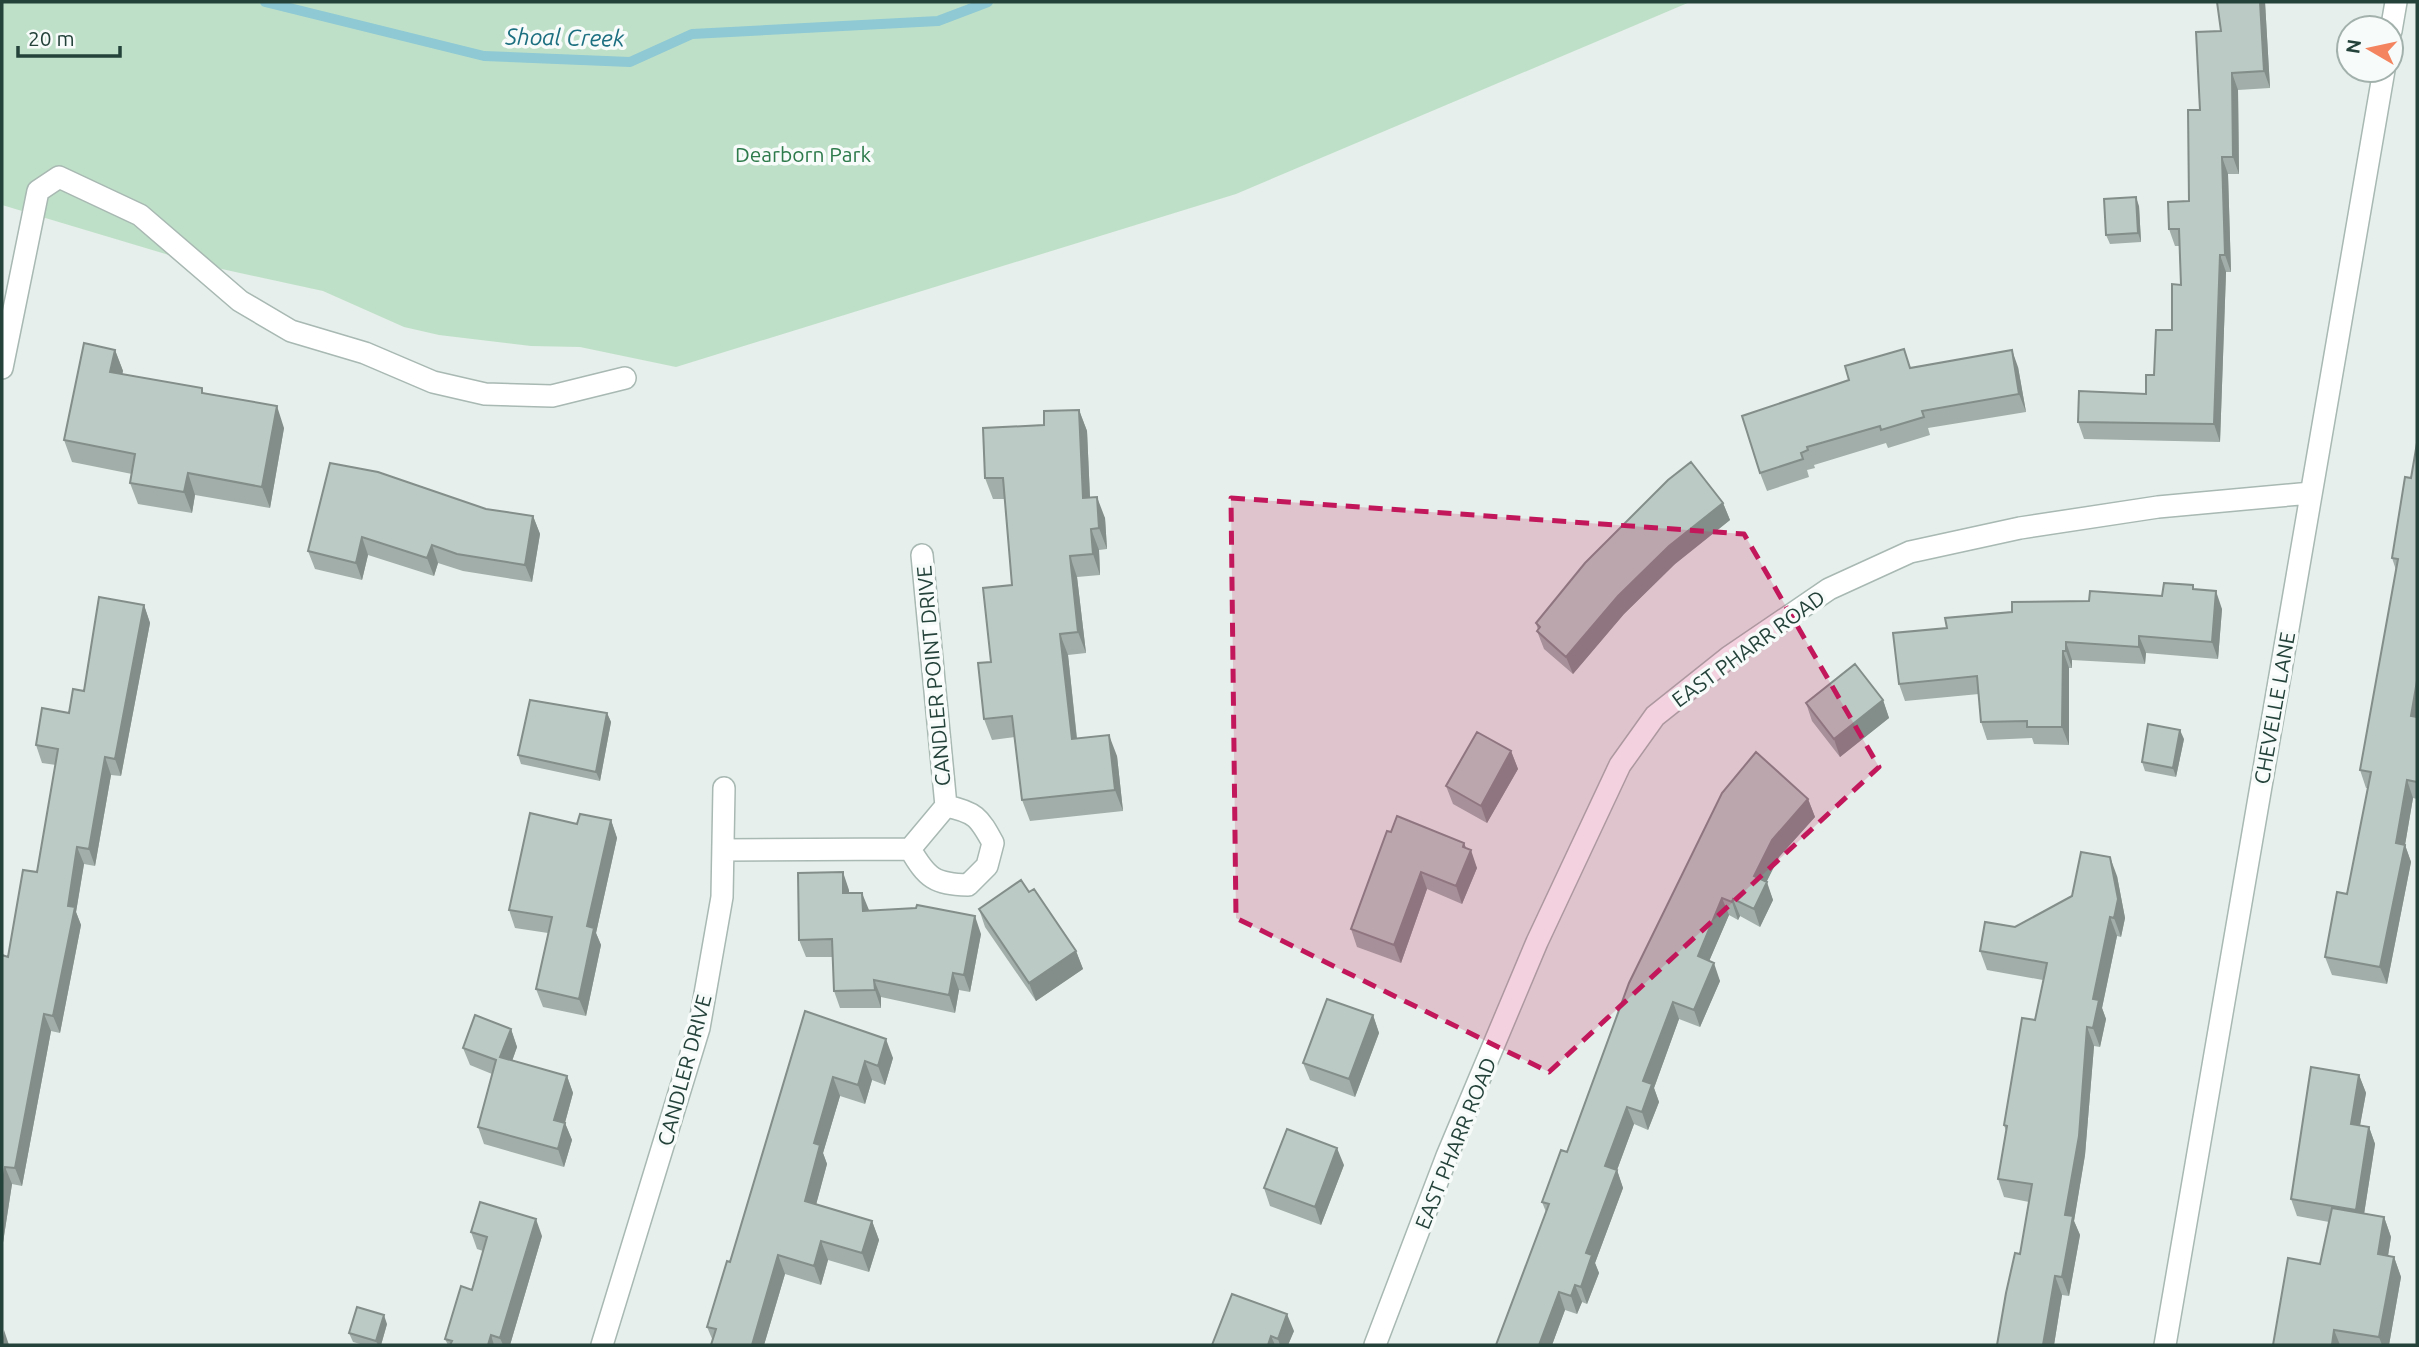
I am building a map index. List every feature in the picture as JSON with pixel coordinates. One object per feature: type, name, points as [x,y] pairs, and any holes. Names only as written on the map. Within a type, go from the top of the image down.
[{"type":"street","name":"CHEVELLE LANE","points":[[2165,1345],[2382,84]]},
{"type":"street","points":[[2,368],[37,191],[60,177],[140,215],[240,301],[291,331],[365,353],[433,382],[485,394],[552,396],[625,378]]},
{"type":"street","name":"EAST PHARR ROAD","points":[[1375,1345],[1447,1156],[1537,942],[1620,765],[1655,716],[1729,657],[1829,589],[1910,552],[2020,528],[2158,507],[2311,494]]},
{"type":"street","name":"CANDLER POINT DRIVE","points":[[910,849],[946,806],[922,555]]},
{"type":"street","name":"CANDLER DRIVE","points":[[602,1345],[699,1028],[722,897],[724,788]]},
{"type":"street","points":[[723,850],[910,849],[924,872],[944,884],[968,885],[987,866],[993,843],[982,822],[968,810],[946,806]]},
{"type":"highlighted area","points":[[1231,498],[1744,534],[1879,767],[1549,1072],[1236,918]]},
{"type":"green space","name":"Dearborn Park","points":[[2,2],[1690,2],[1236,194],[676,367],[580,347],[531,346],[439,335],[404,327],[323,291],[199,264],[2,205]]},
{"type":"building","points":[[2217,2],[2260,2],[2264,71],[2232,73],[2233,157],[2222,157],[2225,255],[2220,255],[2214,424],[2078,422],[2079,391],[2146,394],[2146,375],[2154,375],[2156,330],[2172,330],[2172,284],[2181,285],[2179,229],[2169,229],[2168,202],[2189,201],[2188,110],[2200,110],[2196,32],[2221,31]]},
{"type":"building","points":[[2136,197],[2138,233],[2106,235],[2104,199]]},
{"type":"building","points":[[84,343],[115,350],[110,372],[202,388],[202,393],[277,406],[262,487],[188,473],[184,492],[130,483],[135,454],[64,440]]},
{"type":"building","points":[[1904,349],[1910,368],[2012,350],[2019,394],[1922,411],[1924,417],[1881,430],[1880,426],[1807,447],[1808,450],[1801,453],[1803,459],[1760,473],[1742,416],[1849,380],[1845,366]]},
{"type":"building","points":[[1079,410],[1083,498],[1097,497],[1099,528],[1091,529],[1093,554],[1070,556],[1078,632],[1060,634],[1072,739],[1109,735],[1115,790],[1022,800],[1012,716],[984,719],[978,663],[991,662],[983,588],[1012,585],[1003,478],[985,478],[983,428],[1044,425],[1044,411]]},
{"type":"building","points":[[2417,443],[2417,681],[2411,716],[2417,717],[2417,782],[2407,780],[2396,843],[2405,845],[2380,967],[2325,957],[2337,892],[2347,894],[2371,772],[2360,770],[2398,559],[2392,558],[2405,477],[2411,478]]},
{"type":"building","points":[[1691,462],[1723,503],[1669,546],[1618,596],[1566,657],[1537,631],[1540,627],[1536,623],[1585,563],[1668,480]]},
{"type":"building","points":[[330,463],[378,472],[486,509],[533,516],[525,565],[457,554],[432,545],[427,558],[362,537],[356,563],[308,551]]},
{"type":"building","points":[[2164,583],[2193,585],[2193,589],[2216,591],[2212,642],[2139,636],[2139,647],[2066,642],[2066,651],[2063,651],[2062,727],[2027,727],[2027,721],[1981,722],[1977,676],[1899,684],[1893,633],[1947,628],[1945,618],[2012,612],[2012,602],[2089,601],[2090,591],[2162,596]]},
{"type":"building","points":[[99,597],[144,605],[115,759],[105,757],[89,849],[77,847],[68,906],[75,907],[53,1016],[44,1014],[15,1168],[5,1167],[2,1189],[2,955],[8,957],[23,870],[37,872],[58,749],[36,745],[42,708],[69,713],[73,689],[84,691]]},
{"type":"building","points":[[1855,664],[1883,700],[1834,739],[1806,703]]},
{"type":"building","points":[[530,700],[607,713],[596,772],[518,755]]},
{"type":"building","points":[[2148,724],[2180,730],[2173,768],[2142,762]]},
{"type":"building","points":[[1477,732],[1511,751],[1481,806],[1446,786]]},
{"type":"building","points":[[1756,752],[1808,799],[1772,840],[1754,876],[1767,882],[1754,909],[1733,899],[1732,902],[1722,898],[1698,956],[1714,963],[1694,1010],[1673,1002],[1643,1081],[1652,1084],[1642,1112],[1627,1107],[1605,1166],[1617,1170],[1586,1253],[1592,1255],[1581,1287],[1575,1285],[1571,1296],[1559,1292],[1539,1345],[1496,1345],[1549,1204],[1542,1202],[1561,1150],[1567,1152],[1629,983],[1722,793]]},
{"type":"building","points":[[530,813],[577,824],[580,814],[611,820],[587,926],[594,928],[579,999],[536,989],[552,917],[509,910]]},
{"type":"building","points":[[1397,816],[1464,843],[1463,847],[1471,850],[1456,886],[1421,872],[1394,945],[1351,929],[1387,831],[1391,832]]},
{"type":"building","points":[[2081,852],[2110,857],[2118,899],[2114,918],[2110,917],[2093,999],[2099,1000],[2093,1028],[2087,1027],[2079,1136],[2065,1215],[2073,1216],[2062,1277],[2055,1276],[2043,1345],[1997,1345],[2015,1253],[2020,1254],[2032,1184],[1998,1179],[2007,1126],[2004,1125],[2022,1018],[2035,1020],[2047,963],[1980,951],[1985,922],[2015,927],[2072,896]]},
{"type":"building","points":[[843,872],[843,893],[862,893],[863,911],[916,908],[917,905],[975,916],[964,975],[953,973],[949,995],[874,980],[875,990],[834,991],[832,939],[799,940],[798,873]]},
{"type":"building","points":[[1021,880],[1029,892],[1034,889],[1076,951],[1029,983],[979,909]]},
{"type":"building","points":[[1327,999],[1373,1015],[1349,1079],[1303,1063]]},
{"type":"building","points":[[805,1011],[886,1039],[878,1066],[865,1061],[858,1085],[833,1077],[814,1143],[820,1145],[805,1201],[872,1221],[862,1253],[821,1241],[814,1266],[778,1255],[752,1345],[711,1345],[716,1329],[707,1327],[727,1261],[730,1262]]},
{"type":"building","points":[[475,1015],[511,1029],[500,1057],[567,1076],[554,1120],[565,1123],[558,1149],[478,1127],[496,1060],[463,1048]]},
{"type":"building","points":[[2311,1067],[2359,1075],[2351,1124],[2369,1127],[2356,1210],[2291,1199]]},
{"type":"building","points":[[1287,1129],[1337,1148],[1315,1207],[1264,1188]]},
{"type":"building","points":[[480,1202],[536,1219],[500,1338],[491,1335],[488,1345],[450,1345],[452,1341],[445,1339],[461,1286],[472,1290],[487,1237],[471,1232]]},
{"type":"building","points":[[2332,1208],[2384,1217],[2378,1254],[2394,1257],[2379,1337],[2334,1330],[2332,1345],[2273,1345],[2288,1258],[2320,1264]]},
{"type":"building","points":[[1232,1294],[1287,1314],[1278,1339],[1271,1336],[1268,1345],[1212,1345]]},
{"type":"building","points":[[357,1307],[384,1315],[376,1341],[349,1333]]},
{"type":"waterway","name":"Shoal Creek","points":[[265,2],[484,56],[630,62],[692,34],[938,21],[988,2]]}]
